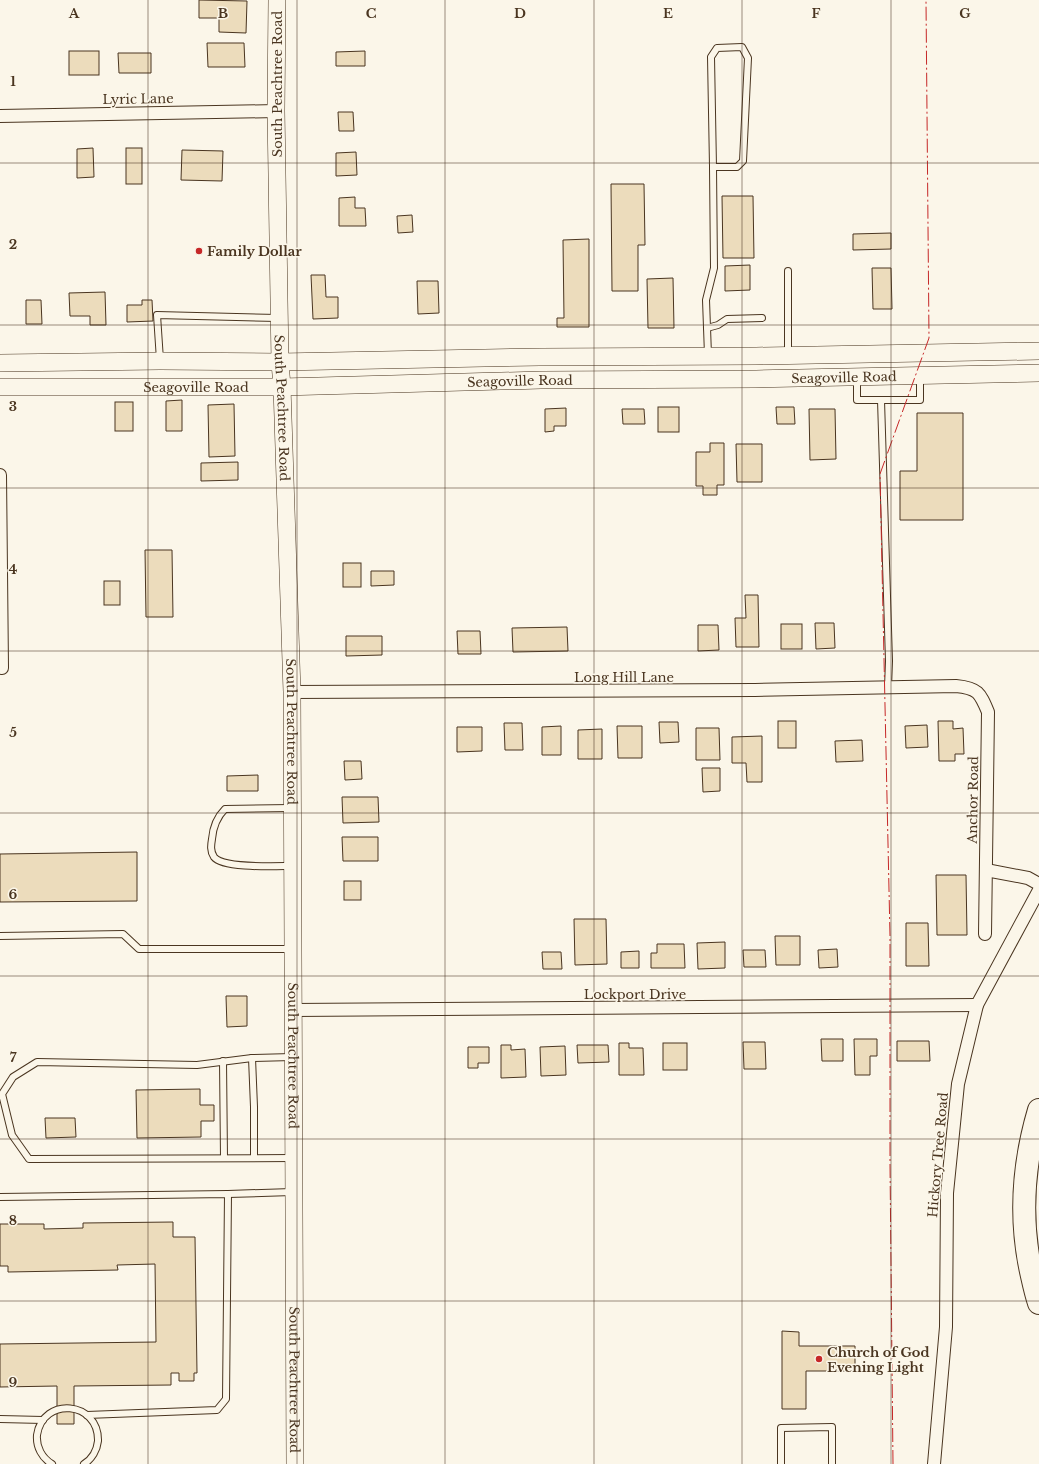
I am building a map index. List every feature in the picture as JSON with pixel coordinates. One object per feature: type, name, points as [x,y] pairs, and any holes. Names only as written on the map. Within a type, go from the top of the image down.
[{"type":"highway","points":[[1039,1110],[1032,1132],[1025,1174],[1024,1217],[1029,1260],[1039,1302]]},
{"type":"main road","name":"South Peachtree Road","points":[[276,0],[276,110],[280,362],[292,692],[295,1464]]},
{"type":"main road","name":"Seagoville Road","points":[[0,363],[160,361],[280,362],[540,357],[788,356],[1039,351]]},
{"type":"main road","points":[[994,352],[994,373]]},
{"type":"main road","points":[[540,357],[541,380]]},
{"type":"main road","points":[[668,357],[669,379]]},
{"type":"main road","name":"Seagoville Road","points":[[0,387],[282,387],[541,380],[857,377],[1039,373]]},
{"type":"street","name":"Lyric Lane","points":[[0,116],[276,110]]},
{"type":"street","points":[[0,475],[2,668]]},
{"type":"street","name":"Long Hill Lane","points":[[292,692],[747,690],[956,686]]},
{"type":"street","name":"Anchor Road","points":[[956,686],[967,687],[980,695],[988,712],[984,934]]},
{"type":"street","points":[[986,870],[1028,878],[1039,884]]},
{"type":"street","name":"Hickory Tree Road","points":[[934,1464],[946,1327],[947,1193],[958,1084],[977,1005],[1039,890]]},
{"type":"street","name":"Lockport Drive","points":[[293,1010],[977,1005]]},
{"type":"lane","points":[[708,357],[706,300],[714,268],[711,57],[717,48],[742,47],[748,58],[743,161],[737,167],[713,167]]},
{"type":"lane","points":[[788,271],[788,356]]},
{"type":"lane","points":[[160,361],[158,315],[280,318]]},
{"type":"lane","points":[[707,328],[718,325],[727,319],[762,318]]},
{"type":"lane","points":[[857,377],[857,400],[920,400],[920,375]]},
{"type":"lane","points":[[881,400],[889,661],[888,687]]},
{"type":"lane","points":[[292,808],[225,809],[218,816],[213,832],[211,848],[214,858],[220,861],[246,866],[292,866]]},
{"type":"lane","points":[[0,936],[123,934],[139,949],[293,949]]},
{"type":"lane","points":[[293,1057],[252,1058],[197,1065],[37,1062],[13,1077],[2,1094],[12,1135],[29,1159],[293,1158]]},
{"type":"lane","points":[[252,1058],[254,1158]]},
{"type":"lane","points":[[223,1061],[224,1158]]},
{"type":"lane","points":[[0,1197],[293,1192]]},
{"type":"lane","points":[[87,1415],[217,1410],[226,1399],[228,1194]]},
{"type":"lane","points":[[52,1464],[42,1455],[38,1447],[38,1433],[43,1420],[50,1414],[59,1409],[69,1408],[79,1410],[87,1415],[94,1423],[98,1434],[98,1445],[94,1455],[84,1464]]},
{"type":"lane","points":[[0,1419],[43,1420]]},
{"type":"lane","points":[[781,1464],[781,1428],[832,1427],[832,1464]]},
{"type":"building","points":[[199,0],[247,1],[246,33],[219,32],[219,18],[199,18]]},
{"type":"building","points":[[207,43],[244,43],[245,67],[208,67]]},
{"type":"building","points":[[69,51],[99,51],[99,75],[69,75]]},
{"type":"building","points":[[365,51],[365,66],[336,66],[336,52]]},
{"type":"building","points":[[118,53],[151,53],[151,73],[119,73]]},
{"type":"building","points":[[338,112],[353,112],[354,131],[339,131]]},
{"type":"building","points":[[93,148],[94,177],[77,178],[77,149]]},
{"type":"building","points":[[126,148],[142,148],[142,184],[126,184]]},
{"type":"building","points":[[182,150],[223,151],[222,181],[181,180]]},
{"type":"building","points":[[356,152],[357,175],[336,176],[336,153]]},
{"type":"building","points":[[611,184],[644,184],[645,245],[638,245],[638,291],[612,291]]},
{"type":"building","points":[[722,196],[753,196],[754,258],[723,258]]},
{"type":"building","points":[[355,197],[355,208],[365,208],[366,226],[339,226],[339,198]]},
{"type":"building","points":[[412,215],[413,232],[398,233],[397,216]]},
{"type":"building","points":[[891,233],[891,249],[853,250],[853,234]]},
{"type":"building","points":[[589,239],[589,327],[557,327],[557,318],[564,318],[563,240]]},
{"type":"building","points":[[750,265],[750,290],[725,291],[725,266]]},
{"type":"building","points":[[872,268],[891,268],[892,309],[873,309]]},
{"type":"building","points":[[311,275],[325,275],[326,297],[338,297],[338,318],[313,319]]},
{"type":"building","points":[[673,278],[674,328],[648,328],[647,279]]},
{"type":"building","points":[[417,281],[438,281],[439,313],[418,314]]},
{"type":"building","points":[[105,292],[106,325],[90,325],[90,316],[70,316],[69,293]]},
{"type":"building","points":[[26,300],[41,300],[42,324],[26,324]]},
{"type":"building","points":[[142,300],[152,300],[153,321],[127,322],[127,305],[142,305]]},
{"type":"building","points":[[182,400],[182,431],[166,431],[166,401]]},
{"type":"building","points":[[115,402],[133,402],[133,431],[115,431]]},
{"type":"building","points":[[234,404],[235,456],[209,457],[208,405]]},
{"type":"building","points":[[658,407],[679,407],[679,432],[658,432]]},
{"type":"building","points":[[776,407],[794,407],[795,424],[777,424]]},
{"type":"building","points":[[566,408],[566,426],[554,426],[554,431],[545,432],[545,409]]},
{"type":"building","points":[[622,409],[644,409],[645,424],[623,424]]},
{"type":"building","points":[[809,409],[835,409],[836,459],[810,460]]},
{"type":"building","points":[[917,413],[963,413],[963,520],[900,520],[900,471],[917,471]]},
{"type":"building","points":[[710,443],[724,443],[724,485],[717,485],[717,495],[703,495],[703,486],[696,486],[696,452],[710,452]]},
{"type":"building","points":[[736,444],[762,444],[762,482],[737,482]]},
{"type":"building","points":[[238,462],[238,480],[201,481],[201,463]]},
{"type":"building","points":[[145,550],[172,550],[173,617],[146,617]]},
{"type":"building","points":[[343,563],[361,563],[361,587],[343,587]]},
{"type":"building","points":[[371,571],[394,571],[394,585],[371,586]]},
{"type":"building","points":[[104,581],[120,581],[120,605],[104,605]]},
{"type":"building","points":[[745,595],[758,595],[759,647],[736,647],[735,618],[746,618]]},
{"type":"building","points":[[815,623],[834,623],[835,648],[816,649]]},
{"type":"building","points":[[781,624],[802,624],[802,649],[781,649]]},
{"type":"building","points":[[698,625],[718,625],[719,650],[698,651]]},
{"type":"building","points":[[567,627],[568,651],[513,652],[512,628]]},
{"type":"building","points":[[457,631],[480,631],[481,654],[458,654]]},
{"type":"building","points":[[346,636],[382,636],[382,655],[346,656]]},
{"type":"building","points":[[778,721],[796,721],[796,748],[778,748]]},
{"type":"building","points":[[938,721],[953,721],[953,729],[963,728],[964,754],[955,754],[955,761],[939,761]]},
{"type":"building","points":[[659,722],[678,722],[679,742],[660,743]]},
{"type":"building","points":[[504,723],[522,723],[523,750],[505,750]]},
{"type":"building","points":[[927,725],[928,747],[906,748],[905,726]]},
{"type":"building","points":[[561,726],[561,755],[542,755],[542,727]]},
{"type":"building","points":[[617,726],[642,726],[642,758],[618,758]]},
{"type":"building","points":[[457,727],[482,727],[482,751],[457,752]]},
{"type":"building","points":[[696,728],[719,728],[720,760],[696,760]]},
{"type":"building","points":[[602,729],[602,759],[578,759],[578,730]]},
{"type":"building","points":[[762,736],[762,782],[747,782],[746,763],[732,763],[732,737]]},
{"type":"building","points":[[862,740],[863,761],[836,762],[835,741]]},
{"type":"building","points":[[344,761],[361,761],[362,779],[345,780]]},
{"type":"building","points":[[702,768],[720,768],[720,791],[703,792]]},
{"type":"building","points":[[258,775],[258,791],[227,791],[227,776]]},
{"type":"building","points":[[342,797],[378,797],[379,822],[343,823]]},
{"type":"building","points":[[342,837],[378,837],[378,861],[343,861]]},
{"type":"building","points":[[137,852],[137,901],[0,902],[0,854]]},
{"type":"building","points":[[936,875],[966,875],[967,935],[937,935]]},
{"type":"building","points":[[344,881],[361,881],[361,900],[344,900]]},
{"type":"building","points":[[574,919],[606,919],[607,964],[575,965]]},
{"type":"building","points":[[906,923],[928,923],[929,966],[906,966]]},
{"type":"building","points":[[775,936],[800,936],[800,965],[776,965]]},
{"type":"building","points":[[725,942],[725,968],[698,969],[697,943]]},
{"type":"building","points":[[657,944],[684,944],[685,968],[651,968],[651,953],[657,953]]},
{"type":"building","points":[[837,949],[838,967],[819,968],[818,950]]},
{"type":"building","points":[[743,950],[765,950],[766,967],[744,967]]},
{"type":"building","points":[[639,951],[639,968],[621,968],[621,952]]},
{"type":"building","points":[[542,952],[561,952],[562,969],[543,969]]},
{"type":"building","points":[[226,996],[247,996],[247,1026],[227,1027]]},
{"type":"building","points":[[821,1039],[843,1039],[843,1061],[822,1061]]},
{"type":"building","points":[[854,1039],[877,1039],[877,1056],[870,1056],[870,1075],[855,1075]]},
{"type":"building","points":[[897,1041],[929,1041],[930,1061],[897,1061]]},
{"type":"building","points":[[743,1042],[765,1042],[766,1069],[744,1069]]},
{"type":"building","points":[[619,1043],[629,1043],[629,1048],[643,1048],[644,1075],[619,1075]]},
{"type":"building","points":[[663,1043],[687,1043],[687,1070],[663,1070]]},
{"type":"building","points":[[501,1045],[511,1045],[511,1050],[525,1049],[526,1077],[501,1078]]},
{"type":"building","points":[[577,1045],[608,1045],[609,1062],[578,1063]]},
{"type":"building","points":[[565,1046],[566,1075],[541,1076],[540,1047]]},
{"type":"building","points":[[468,1047],[489,1047],[489,1063],[478,1063],[478,1068],[468,1068]]},
{"type":"building","points":[[200,1089],[200,1105],[214,1105],[214,1121],[201,1121],[201,1137],[137,1138],[136,1090]]},
{"type":"building","points":[[45,1118],[75,1118],[76,1137],[46,1138]]},
{"type":"building","points":[[173,1222],[173,1237],[195,1237],[197,1373],[194,1373],[194,1381],[179,1381],[179,1373],[171,1373],[171,1385],[74,1386],[74,1424],[57,1424],[57,1386],[0,1387],[0,1344],[156,1342],[155,1264],[117,1265],[118,1270],[8,1272],[8,1266],[0,1266],[0,1224],[44,1224],[44,1229],[83,1228],[83,1223]]},
{"type":"building","name":"Church of God Evening Light","points":[[782,1331],[799,1332],[799,1346],[855,1346],[855,1371],[806,1371],[806,1409],[782,1409]]},
{"type":"power","points":[[893,1464],[890,1163],[890,936],[880,474],[929,338],[926,0]]},
{"type":"place","name":"Family Dollar","points":[[199,251]]},
{"type":"place","name":"Church of God Evening Light","points":[[819,1359]]}]
